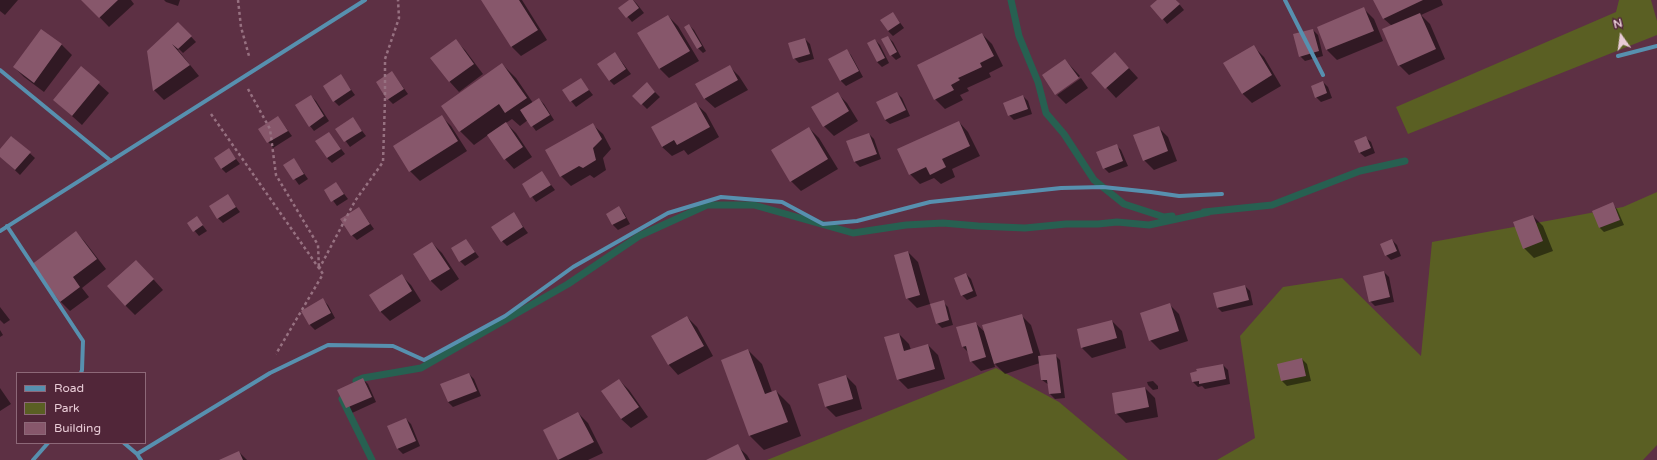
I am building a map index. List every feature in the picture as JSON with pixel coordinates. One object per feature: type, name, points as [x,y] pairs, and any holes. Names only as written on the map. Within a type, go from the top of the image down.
[{"type":"street","points":[[0,231],[365,0]]},
{"type":"street","points":[[1285,0],[1323,75]]},
{"type":"street","points":[[1618,56],[1657,46]]},
{"type":"street","points":[[0,70],[111,161]]},
{"type":"street","points":[[137,454],[261,378],[328,345],[393,346],[424,360],[505,316],[573,267],[668,213],[721,197],[782,202],[823,224],[857,221],[930,202],[1061,188],[1104,187],[1179,196],[1222,194]]},
{"type":"street","points":[[7,226],[83,341],[81,372]]},
{"type":"street","points":[[33,460],[47,444]]},
{"type":"street","points":[[125,444],[137,454],[141,460]]},
{"type":"path","points":[[238,0],[241,27],[253,72]]},
{"type":"path","points":[[319,269],[355,201],[383,162],[385,59],[399,18],[398,0]]},
{"type":"path","points":[[242,79],[270,129],[276,175],[318,245],[319,269]]},
{"type":"path","points":[[203,103],[322,274],[261,378]]},
{"type":"green space","points":[[1619,0],[1651,0],[1657,21],[1657,35],[1408,134],[1396,107],[1616,12]]},
{"type":"green space","points":[[1657,192],[1657,445],[1643,460],[1217,460],[1255,438],[1240,336],[1283,287],[1342,278],[1421,356],[1432,242],[1623,207]]},
{"type":"green space","points":[[996,368],[1059,402],[1128,460],[767,460]]},
{"type":"building","points":[[81,0],[118,0],[99,18]]},
{"type":"building","points":[[481,0],[519,0],[538,30],[511,47]]},
{"type":"building","points":[[629,0],[633,0],[639,8],[626,18],[618,8]]},
{"type":"building","points":[[1157,0],[1176,0],[1180,4],[1162,20],[1150,6]]},
{"type":"building","points":[[1373,0],[1423,0],[1383,19]]},
{"type":"building","points":[[1364,7],[1374,31],[1326,50],[1317,27]]},
{"type":"building","points":[[893,12],[900,23],[888,31],[880,20]]},
{"type":"building","points":[[1420,13],[1436,49],[1398,66],[1382,29]]},
{"type":"building","points":[[668,15],[690,51],[659,69],[637,33]]},
{"type":"building","points":[[178,22],[192,36],[178,49],[172,44],[190,65],[153,91],[147,51]]},
{"type":"building","points":[[689,24],[702,46],[697,49],[684,27]]},
{"type":"building","points":[[41,29],[62,44],[34,83],[13,67]]},
{"type":"building","points":[[1313,29],[1319,51],[1299,57],[1293,34]]},
{"type":"building","points":[[982,33],[994,56],[980,63],[982,67],[958,78],[960,80],[951,85],[954,90],[934,100],[917,65]]},
{"type":"building","points":[[888,36],[897,52],[890,56],[881,39]]},
{"type":"building","points":[[805,38],[810,54],[793,59],[788,43]]},
{"type":"building","points":[[456,39],[474,64],[449,82],[430,58]]},
{"type":"building","points":[[875,39],[885,58],[877,62],[867,43]]},
{"type":"building","points":[[1254,45],[1272,75],[1242,94],[1223,63]]},
{"type":"building","points":[[847,49],[859,71],[840,81],[828,59]]},
{"type":"building","points":[[615,52],[626,69],[609,81],[597,64]]},
{"type":"building","points":[[1115,52],[1129,68],[1105,89],[1091,73]]},
{"type":"building","points":[[1065,59],[1079,78],[1055,95],[1042,75]]},
{"type":"building","points":[[502,63],[527,98],[505,113],[499,104],[459,132],[441,106]]},
{"type":"building","points":[[730,65],[738,80],[704,99],[695,84]]},
{"type":"building","points":[[81,66],[100,82],[72,116],[53,100]]},
{"type":"building","points":[[392,71],[404,89],[387,100],[376,82]]},
{"type":"building","points":[[341,74],[351,90],[333,102],[323,86]]},
{"type":"building","points":[[581,78],[589,90],[570,102],[562,90]]},
{"type":"building","points":[[1323,81],[1327,93],[1315,98],[1311,86]]},
{"type":"building","points":[[647,82],[655,92],[641,105],[632,96]]},
{"type":"building","points":[[838,92],[849,111],[823,127],[811,107]]},
{"type":"building","points":[[897,92],[906,110],[885,120],[876,102]]},
{"type":"building","points":[[311,95],[324,116],[309,127],[295,105]]},
{"type":"building","points":[[1023,95],[1028,109],[1008,116],[1003,103]]},
{"type":"building","points":[[539,98],[550,115],[531,127],[520,110]]},
{"type":"building","points":[[696,102],[710,127],[677,145],[674,140],[662,147],[651,127]]},
{"type":"building","points":[[442,115],[458,141],[409,172],[393,146]]},
{"type":"building","points":[[278,116],[288,131],[267,143],[258,129]]},
{"type":"building","points":[[353,117],[362,131],[344,142],[335,129]]},
{"type":"building","points":[[959,121],[970,146],[942,159],[946,167],[930,175],[926,167],[909,175],[897,149]]},
{"type":"building","points":[[506,122],[523,147],[504,160],[487,135]]},
{"type":"building","points":[[593,123],[602,139],[593,148],[596,160],[583,168],[579,166],[560,177],[545,150]]},
{"type":"building","points":[[1159,126],[1168,151],[1143,161],[1133,135]]},
{"type":"building","points":[[809,127],[828,159],[790,182],[771,150]]},
{"type":"building","points":[[329,132],[341,149],[327,158],[315,141]]},
{"type":"building","points":[[869,133],[877,154],[854,162],[846,141]]},
{"type":"building","points":[[11,136],[31,152],[15,170],[0,157],[0,149]]},
{"type":"building","points":[[1366,136],[1371,148],[1359,153],[1354,141]]},
{"type":"building","points":[[1117,144],[1123,161],[1103,169],[1096,152]]},
{"type":"building","points":[[229,148],[236,159],[221,169],[214,158]]},
{"type":"building","points":[[294,158],[304,174],[293,180],[283,165]]},
{"type":"building","points":[[542,171],[551,185],[530,198],[522,184]]},
{"type":"building","points":[[336,182],[344,194],[331,202],[324,190]]},
{"type":"building","points":[[228,194],[236,207],[217,219],[209,206]]},
{"type":"building","points":[[1613,202],[1620,220],[1599,228],[1592,211]]},
{"type":"building","points":[[619,206],[626,218],[612,225],[606,214]]},
{"type":"building","points":[[359,207],[370,224],[351,236],[340,219]]},
{"type":"building","points":[[514,212],[523,227],[501,242],[491,227]]},
{"type":"building","points":[[1533,215],[1543,241],[1523,249],[1513,222]]},
{"type":"building","points":[[197,216],[203,225],[193,232],[187,223]]},
{"type":"building","points":[[76,231],[97,259],[73,277],[80,287],[60,302],[31,265]]},
{"type":"building","points":[[466,239],[475,252],[459,262],[451,248]]},
{"type":"building","points":[[1392,239],[1397,251],[1385,256],[1380,244]]},
{"type":"building","points":[[432,242],[450,269],[430,281],[413,254]]},
{"type":"building","points":[[908,251],[920,295],[906,299],[894,255]]},
{"type":"building","points":[[136,260],[154,279],[125,306],[107,286]]},
{"type":"building","points":[[1384,271],[1390,297],[1369,302],[1363,276]]},
{"type":"building","points":[[966,273],[973,291],[961,296],[954,278]]},
{"type":"building","points":[[402,274],[412,291],[380,312],[369,295]]},
{"type":"building","points":[[1245,285],[1249,300],[1217,308],[1213,293]]},
{"type":"building","points":[[323,298],[331,313],[309,325],[301,311]]},
{"type":"building","points":[[944,300],[949,320],[936,324],[930,304]]},
{"type":"building","points":[[1170,303],[1179,331],[1149,341],[1140,313]]},
{"type":"building","points":[[1022,314],[1033,353],[994,364],[982,325]]},
{"type":"building","points":[[687,316],[704,346],[668,365],[651,336]]},
{"type":"building","points":[[1112,320],[1117,338],[1081,348],[1077,329]]},
{"type":"building","points":[[976,322],[986,357],[970,362],[966,346],[962,347],[956,327]]},
{"type":"building","points":[[899,333],[904,351],[928,344],[935,369],[897,380],[884,337]]},
{"type":"building","points":[[748,349],[765,394],[776,390],[788,422],[749,436],[721,360]]},
{"type":"building","points":[[1056,354],[1061,393],[1049,394],[1047,380],[1041,380],[1038,356]]},
{"type":"building","points":[[1302,358],[1306,376],[1281,381],[1277,364]]},
{"type":"building","points":[[1223,364],[1226,379],[1199,384],[1199,381],[1192,382],[1190,373],[1197,371],[1196,369]]},
{"type":"building","points":[[469,373],[477,391],[448,402],[440,384]]},
{"type":"building","points":[[846,375],[853,399],[825,407],[818,384]]},
{"type":"building","points":[[363,378],[372,397],[346,408],[337,390]]},
{"type":"building","points":[[619,379],[639,407],[621,419],[601,391]]},
{"type":"building","points":[[1145,387],[1149,407],[1115,414],[1112,393]]},
{"type":"building","points":[[578,412],[594,442],[558,460],[543,430]]},
{"type":"building","points":[[406,418],[416,441],[397,449],[387,426]]},
{"type":"building","points":[[738,444],[746,460],[706,460]]},
{"type":"building","points":[[239,451],[243,460],[219,460]]},
{"type":"waterway","points":[[1011,0],[1019,36],[1038,82],[1046,113],[1064,134],[1094,180],[1124,204],[1164,217],[1172,216]]},
{"type":"waterway","points":[[1204,212],[1272,205],[1360,171],[1405,161]]},
{"type":"waterway","points":[[356,381],[363,378],[421,368],[568,284],[639,236],[707,205],[754,205],[853,233],[906,225],[943,223],[1025,228],[1066,224],[1098,224],[1117,222],[1149,225],[1209,212]]},
{"type":"waterway","points":[[342,399],[372,460]]}]
